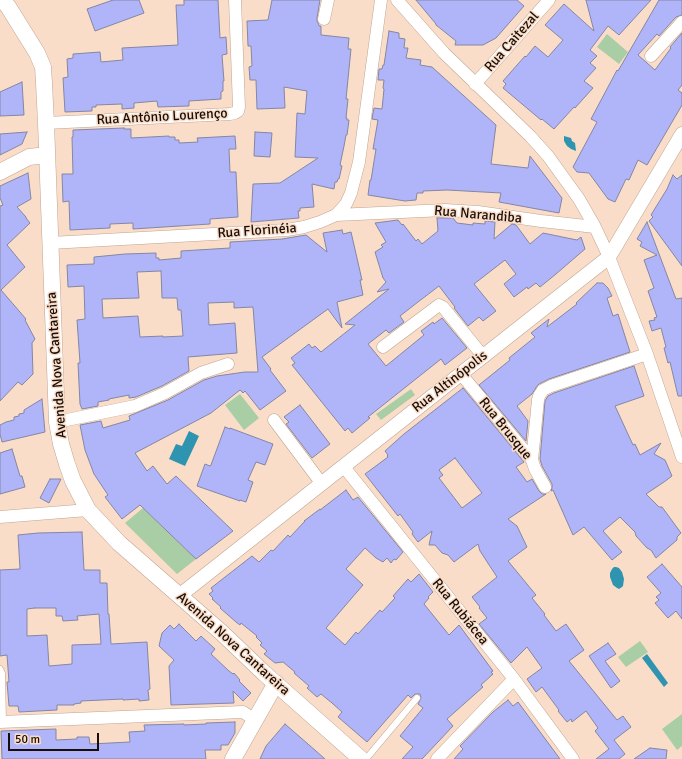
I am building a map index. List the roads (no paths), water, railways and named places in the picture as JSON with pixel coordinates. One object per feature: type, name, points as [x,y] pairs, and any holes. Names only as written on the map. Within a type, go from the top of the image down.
[{"type":"main road","name":"Avenida Nova Cantareira","points":[[3,0],[40,59],[42,67],[46,122],[57,422],[66,464],[73,481],[88,510],[119,543],[361,759]]},
{"type":"main road","points":[[0,172],[29,157],[47,155]]},
{"type":"main road","points":[[233,759],[276,683]]},
{"type":"street","name":"Rua Antônio Lourenço","points":[[46,122],[235,113],[238,111],[239,107],[235,0]]},
{"type":"street","points":[[324,19],[328,0]]},
{"type":"street","name":"Rua Caitezal","points":[[475,84],[550,0]]},
{"type":"street","points":[[380,6],[399,2],[432,41],[530,136],[548,156],[579,199],[610,257],[647,354],[682,457]]},
{"type":"street","name":"Rua Florinéia","points":[[50,243],[287,230],[304,227],[336,215],[346,204],[351,193],[358,162],[380,6]]},
{"type":"street","points":[[651,56],[682,22]]},
{"type":"street","name":"Rua Altinópolis","points":[[180,596],[610,257],[681,137]]},
{"type":"street","name":"Rua Narandiba","points":[[336,215],[445,210],[478,212],[595,227]]},
{"type":"street","points":[[383,346],[438,305],[441,305],[483,356]]},
{"type":"street","points":[[532,460],[538,400],[542,390],[647,354]]},
{"type":"street","points":[[57,422],[135,406],[165,393],[201,373],[228,364]]},
{"type":"street","name":"Rua Brusque","points":[[461,374],[532,460],[535,469],[545,487]]},
{"type":"street","points":[[274,420],[322,484]]},
{"type":"street","name":"Rua Rubiácea","points":[[344,467],[514,679],[573,759]]},
{"type":"street","points":[[0,517],[88,510]]},
{"type":"street","points":[[437,759],[514,679]]},
{"type":"street","points":[[2,722],[242,712],[255,720]]},
{"type":"lane","points":[[0,669],[2,673],[2,722]]},
{"type":"lane","points":[[366,759],[417,698]]},
{"type":"water","points":[[564,136],[571,138],[575,143],[576,151],[567,146],[564,141]]},
{"type":"water","points":[[189,431],[199,436],[185,466],[169,459],[176,444],[182,446]]},
{"type":"water","points":[[616,567],[622,572],[624,579],[623,586],[619,589],[613,585],[610,577],[612,569]]},
{"type":"water","points":[[647,654],[668,683],[664,687],[642,658]]}]
